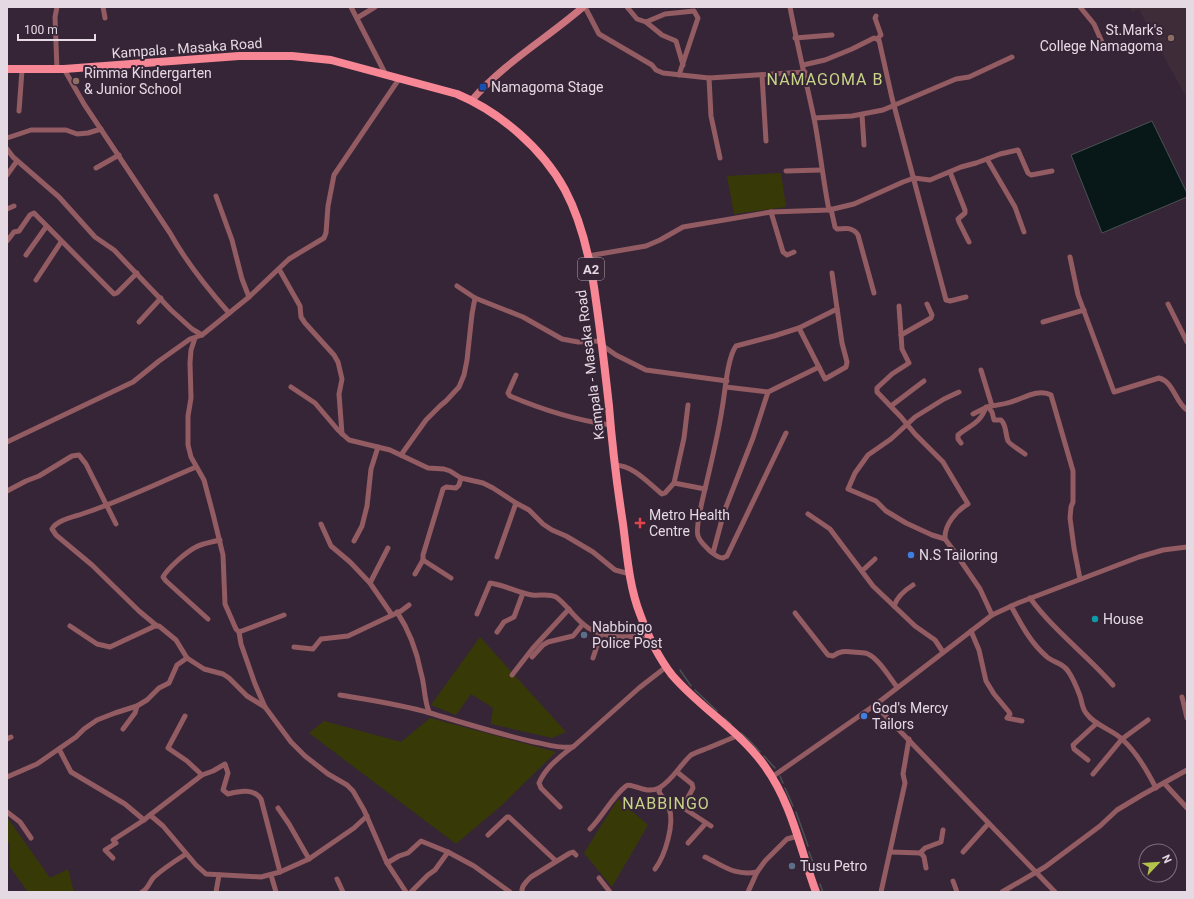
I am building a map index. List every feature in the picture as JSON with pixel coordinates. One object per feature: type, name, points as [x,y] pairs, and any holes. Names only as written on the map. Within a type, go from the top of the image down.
[{"type":"main road","points":[[472,100],[499,72],[584,7]]},
{"type":"main road","name":"Kampala - Masaka Road","points":[[7,69],[61,69],[239,56],[292,56],[331,60],[457,94],[472,100],[494,114],[527,142],[554,173],[565,190],[575,212],[588,256],[603,344],[610,425],[630,574],[640,614],[649,636],[666,667],[689,692],[754,752],[772,777],[790,813],[816,892]]},
{"type":"street","points":[[57,7],[55,16],[61,69],[119,155],[180,250],[202,281],[229,313]]},
{"type":"street","points":[[103,7],[105,18]]},
{"type":"street","points":[[351,7],[386,75]]},
{"type":"street","points":[[357,18],[375,7]]},
{"type":"street","points":[[584,7],[599,34],[663,73],[709,78],[805,72]]},
{"type":"street","points":[[627,7],[637,19],[646,22],[662,35],[676,41],[683,65]]},
{"type":"street","points":[[790,7],[795,38],[805,72],[830,210],[836,229],[850,229],[858,235],[874,293]]},
{"type":"street","points":[[1080,7],[1097,29],[1105,49]]},
{"type":"street","points":[[646,22],[665,14],[694,11],[698,18],[679,75]]},
{"type":"street","points":[[876,16],[875,18],[881,35],[878,38],[894,105],[946,300],[950,301],[966,297]]},
{"type":"street","points":[[795,38],[832,35]]},
{"type":"street","points":[[803,65],[826,60],[874,38],[878,38]]},
{"type":"street","points":[[814,118],[852,116],[883,110],[956,79],[969,77],[1012,57]]},
{"type":"street","points":[[19,111],[22,70]]},
{"type":"street","points":[[762,75],[766,140]]},
{"type":"street","points":[[709,78],[711,116],[720,158]]},
{"type":"street","points":[[7,442],[133,382],[190,339],[202,335],[249,297],[289,259],[324,238],[334,175],[399,79]]},
{"type":"street","points":[[862,114],[864,145]]},
{"type":"street","points":[[7,138],[32,130],[60,130],[77,134],[88,133],[101,129]]},
{"type":"street","points":[[7,149],[17,161],[59,197],[95,237],[114,250],[171,310],[192,329],[202,335]]},
{"type":"street","points":[[588,256],[646,246],[683,227],[771,212],[830,210],[854,204],[914,178],[930,180],[961,167],[1000,154],[1018,150],[1028,173],[1031,175],[1052,171]]},
{"type":"street","points":[[96,168],[119,155]]},
{"type":"street","points":[[987,159],[1015,208],[1024,232]]},
{"type":"street","points":[[7,175],[17,161]]},
{"type":"street","points":[[786,171],[822,170]]},
{"type":"street","points":[[950,172],[965,210],[965,213],[958,219],[969,242]]},
{"type":"street","points":[[216,196],[232,240],[242,279],[249,297]]},
{"type":"street","points":[[7,209],[14,206]]},
{"type":"street","points":[[771,212],[783,252],[787,255],[794,252]]},
{"type":"street","points":[[7,241],[14,232],[19,231],[30,215],[34,213],[46,227],[114,294],[117,293],[137,273]]},
{"type":"street","points":[[26,255],[46,227]]},
{"type":"street","points":[[36,280],[61,242]]},
{"type":"street","points":[[1070,257],[1078,295],[1114,392],[1158,378],[1167,382],[1187,410]]},
{"type":"street","points":[[279,269],[300,306],[301,317],[334,355],[338,362],[342,379],[339,394],[342,434]]},
{"type":"street","points":[[799,328],[825,379],[844,369],[846,365],[832,273]]},
{"type":"street","points":[[457,286],[475,298],[522,317],[562,339],[603,344],[616,355],[646,370],[768,392],[787,381],[819,367]]},
{"type":"street","points":[[139,322],[161,298]]},
{"type":"street","points":[[401,455],[426,420],[459,387],[467,360],[475,298]]},
{"type":"street","points":[[901,335],[931,318],[932,315],[927,304]]},
{"type":"street","points":[[1168,304],[1187,342]]},
{"type":"street","points":[[899,306],[903,351],[909,363],[892,374],[877,389],[879,394],[907,425],[943,462],[968,504],[956,514],[946,528],[945,539]]},
{"type":"street","points":[[786,433],[728,556],[721,558],[703,544],[698,535],[698,528],[723,408],[733,351],[736,346],[799,328],[837,309]]},
{"type":"street","points":[[1043,322],[1084,310]]},
{"type":"street","points":[[194,338],[190,363],[191,398],[187,434],[190,457],[200,471],[204,480],[224,561],[225,604],[236,629],[239,632],[241,644],[255,684],[265,707],[291,742],[305,756],[328,774],[347,785],[356,795],[367,816],[387,863],[406,892]]},
{"type":"street","points":[[604,359],[616,355]]},
{"type":"street","points":[[981,370],[989,406],[994,420],[1001,420],[1004,423],[1010,445],[1016,446],[1025,454]]},
{"type":"street","points":[[516,375],[508,390],[510,396],[556,414],[610,425]]},
{"type":"street","points":[[891,406],[924,381]]},
{"type":"street","points":[[291,387],[315,404],[349,440],[390,450],[428,468],[444,469],[461,478],[483,483],[516,504],[529,510],[542,524],[593,552],[614,570],[630,574]]},
{"type":"street","points":[[713,553],[724,512],[753,438],[768,392]]},
{"type":"street","points":[[959,392],[944,399],[915,417],[891,439],[868,455],[855,473],[848,489],[876,501],[886,511],[906,523],[932,535],[945,539],[980,589],[992,615]]},
{"type":"street","points":[[972,414],[989,406],[1012,402],[1029,395],[1044,393],[1051,395],[1073,472],[1073,502],[1070,518],[1080,579]]},
{"type":"street","points":[[615,465],[632,469],[662,494],[665,493],[674,483],[684,438],[688,405]]},
{"type":"street","points":[[961,443],[958,439],[958,435],[974,426],[989,406]]},
{"type":"street","points":[[354,541],[362,526],[367,506],[371,469],[378,447]]},
{"type":"street","points":[[7,490],[26,480],[39,476],[72,456],[79,455],[86,464],[116,524]]},
{"type":"street","points":[[196,467],[55,525],[52,529],[53,532],[92,565],[139,611],[157,626],[163,627],[176,640],[186,658],[204,669],[223,674],[247,696],[265,707]]},
{"type":"street","points":[[416,574],[423,560],[424,551],[442,489],[446,487],[456,488],[459,485],[461,478]]},
{"type":"street","points":[[674,483],[705,489]]},
{"type":"street","points":[[497,556],[516,504]]},
{"type":"street","points":[[808,514],[830,529],[873,586],[910,622],[935,640],[944,652]]},
{"type":"street","points":[[321,524],[331,546],[350,562],[370,583],[392,615]]},
{"type":"street","points":[[208,619],[166,582],[163,576],[186,553],[196,547],[220,540]]},
{"type":"street","points":[[772,777],[875,705],[992,615],[1030,598],[1140,557],[1164,550],[1187,547]]},
{"type":"street","points":[[370,583],[388,548]]},
{"type":"street","points":[[862,571],[875,559]]},
{"type":"street","points":[[423,560],[451,578]]},
{"type":"street","points":[[477,614],[490,583],[532,595],[554,596],[565,604],[583,624],[602,634],[618,637],[649,636]]},
{"type":"street","points":[[894,606],[896,601],[913,585]]},
{"type":"street","points":[[496,632],[504,622],[514,617],[523,593]]},
{"type":"street","points":[[1030,598],[1052,626],[1085,655],[1113,685]]},
{"type":"street","points":[[294,647],[313,649],[321,639],[348,636],[392,615],[409,605]]},
{"type":"street","points":[[1011,606],[1033,643],[1049,659],[1059,662],[1069,672],[1080,694],[1086,714],[1122,739],[1146,770],[1156,788]]},
{"type":"street","points":[[512,675],[533,648],[569,609]]},
{"type":"street","points":[[397,612],[412,640],[422,673],[425,700],[429,712]]},
{"type":"street","points":[[795,613],[828,655],[833,656],[844,651],[869,655],[874,658],[886,672],[897,688]]},
{"type":"street","points":[[239,632],[284,615]]},
{"type":"street","points":[[532,657],[548,642],[573,636],[583,624]]},
{"type":"street","points":[[70,626],[97,644],[110,648],[157,626]]},
{"type":"street","points":[[970,631],[979,650],[984,674],[990,687],[1010,714],[1007,718],[1022,721]]},
{"type":"street","points":[[593,658],[602,634]]},
{"type":"street","points":[[7,777],[37,764],[97,720],[137,706],[147,700],[159,688],[169,683],[177,665],[186,658]]},
{"type":"street","points":[[560,807],[538,783],[545,771],[639,688],[666,667]]},
{"type":"street","points":[[340,695],[380,701],[429,712],[548,745],[573,747]]},
{"type":"street","points":[[1182,697],[1187,718]]},
{"type":"street","points":[[875,705],[1055,892]]},
{"type":"street","points":[[123,729],[135,712],[137,706]]},
{"type":"street","points":[[185,716],[168,748],[187,761],[202,775]]},
{"type":"street","points":[[1093,774],[1122,739],[1148,720]]},
{"type":"street","points":[[1088,760],[1074,749],[1073,746],[1097,723]]},
{"type":"street","points":[[590,828],[600,819],[626,786],[632,785],[642,790],[651,791],[660,788],[694,754],[737,736]]},
{"type":"street","points":[[881,892],[905,783],[903,774],[909,739]]},
{"type":"street","points":[[59,749],[70,772],[125,804],[144,820]]},
{"type":"street","points":[[113,858],[105,850],[116,843],[113,840],[144,820],[202,775],[214,771],[225,764],[228,773],[223,790],[228,794],[242,791],[256,794],[259,797],[280,872]]},
{"type":"street","points":[[1002,892],[1045,867],[1091,833],[1118,810],[1187,770]]},
{"type":"street","points":[[677,772],[692,784],[693,788],[684,805],[685,808],[708,824],[688,843]]},
{"type":"street","points":[[1164,784],[1187,808]]},
{"type":"street","points":[[655,869],[663,856],[670,829],[671,815],[669,807],[659,792],[660,788]]},
{"type":"street","points":[[278,808],[309,859]]},
{"type":"street","points":[[7,812],[20,822],[31,838]]},
{"type":"street","points":[[150,815],[163,826],[186,854],[206,874],[261,877],[280,872],[309,859],[354,828],[367,816]]},
{"type":"street","points":[[488,835],[507,816],[556,861]]},
{"type":"street","points":[[963,852],[988,824]]},
{"type":"street","points":[[920,853],[925,848],[941,842],[943,830]]},
{"type":"street","points":[[748,892],[757,872],[765,861],[786,839],[798,836]]},
{"type":"street","points":[[387,863],[408,853],[421,841],[448,852],[474,866],[510,892]]},
{"type":"street","points":[[411,892],[435,870],[448,852]]},
{"type":"street","points":[[522,892],[526,882],[556,861],[573,852],[576,855]]},
{"type":"street","points":[[890,852],[920,853],[924,857],[926,868]]},
{"type":"street","points":[[142,892],[147,889],[153,878],[171,863],[186,854]]},
{"type":"street","points":[[705,857],[731,871],[744,873],[757,872]]},
{"type":"street","points":[[216,892],[219,875]]},
{"type":"street","points":[[271,875],[276,892]]},
{"type":"street","points":[[599,878],[610,892]]},
{"type":"street","points":[[337,879],[343,892]]},
{"type":"street","points":[[953,881],[956,892]]},
{"type":"shaded area","name":"St.Mark's College Namagoma","points":[[1130,7],[1187,7],[1187,98],[1139,9],[1132,12]]},
{"type":"shaded area","points":[[1152,121],[1187,193],[1187,197],[1102,233],[1071,155]]},
{"type":"shaded area","points":[[781,173],[786,207],[734,214],[727,176]]},
{"type":"shaded area","points":[[480,637],[566,732],[552,738],[491,724],[493,708],[471,694],[456,715],[431,705]]},
{"type":"shaded area","points":[[430,718],[556,752],[502,805],[456,844],[309,733],[324,721],[401,742]]},
{"type":"shaded area","points":[[618,799],[648,825],[612,887],[584,853]]},
{"type":"shaded area","points":[[7,817],[50,878],[68,869],[74,892],[28,892],[10,867],[10,844],[7,842]]},
{"type":"waterway","points":[[680,670],[691,686]]},
{"type":"waterway","points":[[695,690],[717,711]]},
{"type":"waterway","points":[[724,718],[731,724]]},
{"type":"waterway","points":[[741,733],[760,752]]},
{"type":"waterway","points":[[764,756],[775,768]]},
{"type":"waterway","points":[[780,776],[783,783]]},
{"type":"waterway","points":[[785,788],[793,806]]},
{"type":"waterway","points":[[796,812],[808,846]]},
{"type":"waterway","points":[[809,852],[816,870]]},
{"type":"waterway","points":[[820,884],[823,892]]},
{"type":"place","name":"St.Mark's College Namagoma","points":[[1171,38]]},
{"type":"place","name":"Rimma Kindergarten & Junior School","points":[[76,81]]},
{"type":"place","name":"Namagoma Stage","points":[[483,87]]},
{"type":"place","name":"Metro Health Centre","points":[[640,523]]},
{"type":"place","name":"N.S Tailoring","points":[[911,555]]},
{"type":"place","name":"House","points":[[1095,619]]},
{"type":"place","name":"Nabbingo Police Post","points":[[584,635]]},
{"type":"place","name":"God's Mercy Tailors","points":[[864,716]]},
{"type":"place","name":"Tusu Petro","points":[[792,866]]},
{"type":"district","name":"NAMAGOMA B","points":[[825,79]]},
{"type":"district","name":"NABBINGO","points":[[666,803]]}]
